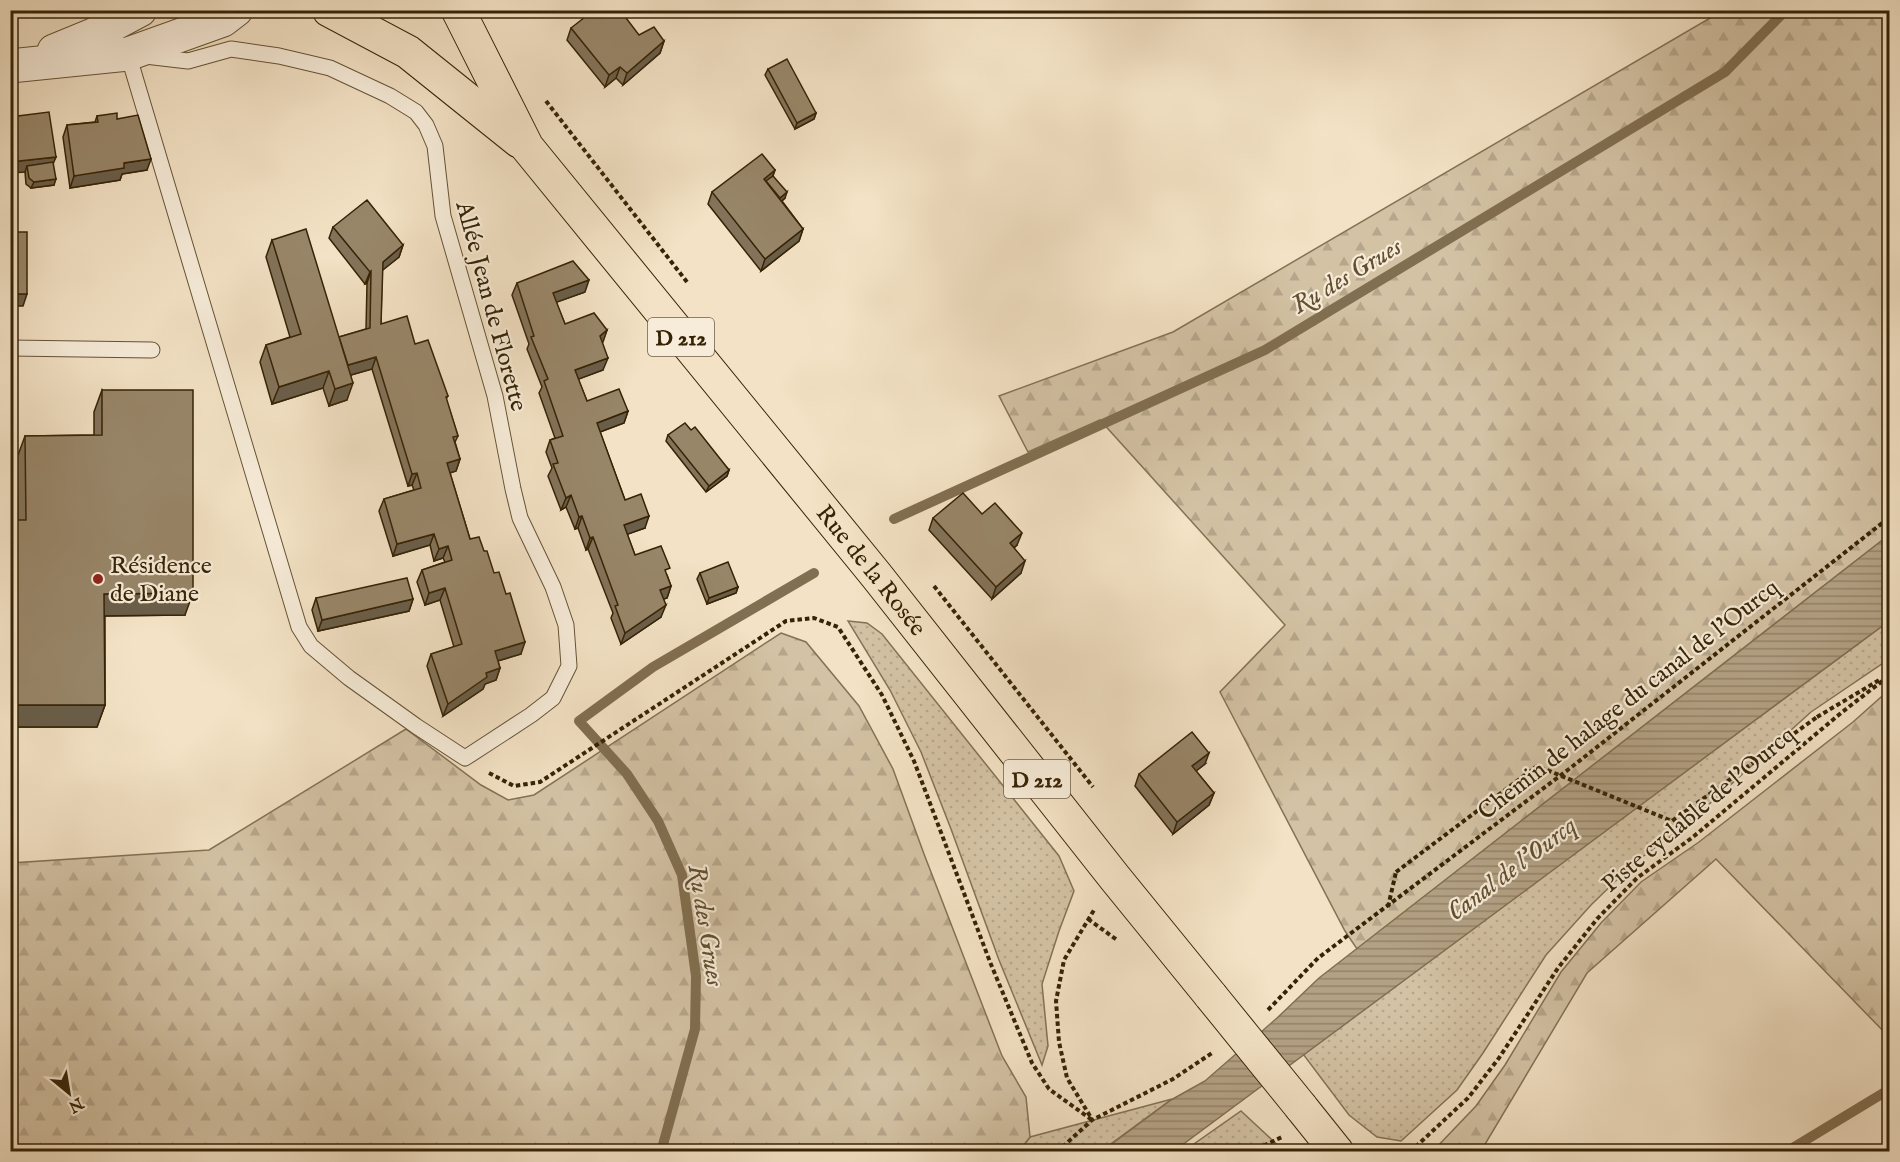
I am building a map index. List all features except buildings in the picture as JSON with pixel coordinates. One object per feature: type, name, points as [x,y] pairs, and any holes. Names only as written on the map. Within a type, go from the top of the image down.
[{"type":"main road","name":"Rue de la Rosée","points":[[329,10],[408,52],[527,147],[864,561],[1115,878],[1337,1152]]},
{"type":"main road","name":"Rue de la Rosée","points":[[458,10],[527,147]]},
{"type":"street","points":[[16,65],[93,36],[140,10]]},
{"type":"street","points":[[16,65],[128,54],[223,20],[236,10]]},
{"type":"lane","name":"Allée Jean de Florette","points":[[128,54],[189,61],[231,50],[279,56],[330,68],[390,96],[416,112],[426,125],[435,146],[443,216],[495,396],[520,518],[553,587],[566,625],[569,666],[552,698],[531,715],[465,758]]},
{"type":"lane","points":[[128,54],[299,627],[311,646],[349,678],[465,758]]},
{"type":"lane","points":[[10,348],[152,350]]},
{"type":"path","name":"Chemin de halage du canal de l'Ourcq","points":[[1890,517],[1569,769],[1388,908],[1396,872],[1537,766],[1672,821],[1817,717],[1890,674]]},
{"type":"path","points":[[465,758],[514,786],[540,782],[786,621],[814,618],[838,627],[882,695],[914,761],[990,962],[1032,1063],[1049,1089],[1092,1120]]},
{"type":"path","name":"Piste cyclable de l'Ourcq","points":[[1410,1152],[1468,1098],[1499,1058],[1557,968],[1597,919],[1637,878],[1693,837],[1890,674]]},
{"type":"path","points":[[1088,919],[1064,960],[1056,1001],[1059,1041],[1067,1078],[1092,1120]]},
{"type":"path","points":[[1057,1152],[1092,1120]]},
{"type":"green space","points":[[1722,11],[1889,11],[1889,535],[1357,949],[1345,931],[1220,692],[1285,625],[1100,420],[1028,452],[999,396],[1173,332]]},
{"type":"green space","points":[[848,621],[867,623],[882,634],[1059,856],[1074,891],[1042,984],[1048,1046],[1042,1065],[999,960],[921,752],[890,690]]},
{"type":"green space","points":[[1889,621],[1889,659],[1811,712],[1685,826],[1634,863],[1591,905],[1546,955],[1457,1090],[1401,1141],[1377,1137],[1349,1115],[1303,1054]]},
{"type":"green space","points":[[781,633],[806,642],[859,706],[893,769],[1002,1056],[1026,1097],[1030,1137],[1019,1151],[11,1151],[11,863],[209,850],[406,729],[481,785],[508,800],[534,795]]},
{"type":"green space","points":[[1889,690],[1889,1037],[1716,859],[1587,973],[1481,1151],[1433,1151],[1476,1106],[1505,1065],[1561,972],[1601,923],[1641,882],[1699,842],[1853,722]]},
{"type":"green space","points":[[1172,1099],[1101,1151],[1019,1152],[1030,1137]]},
{"type":"green space","points":[[1241,1111],[1284,1151],[1184,1151]]},
{"type":"water","name":"Canal de l'Ourcq","points":[[1889,535],[1889,621],[1174,1151],[1101,1152],[1171,1100],[1205,1081],[1319,978]]},
{"type":"waterway","name":"Ru des Grues","points":[[894,519],[1265,350],[1725,72],[1786,10]]},
{"type":"waterway","name":"Ru des Grues","points":[[661,1152],[695,1029],[696,976],[682,875],[658,821],[627,774],[579,721],[653,667],[814,573]]},
{"type":"waterway","points":[[1786,1152],[1890,1089]]},
{"type":"place","name":"Résidence de Diane","points":[[98,579]]}]
